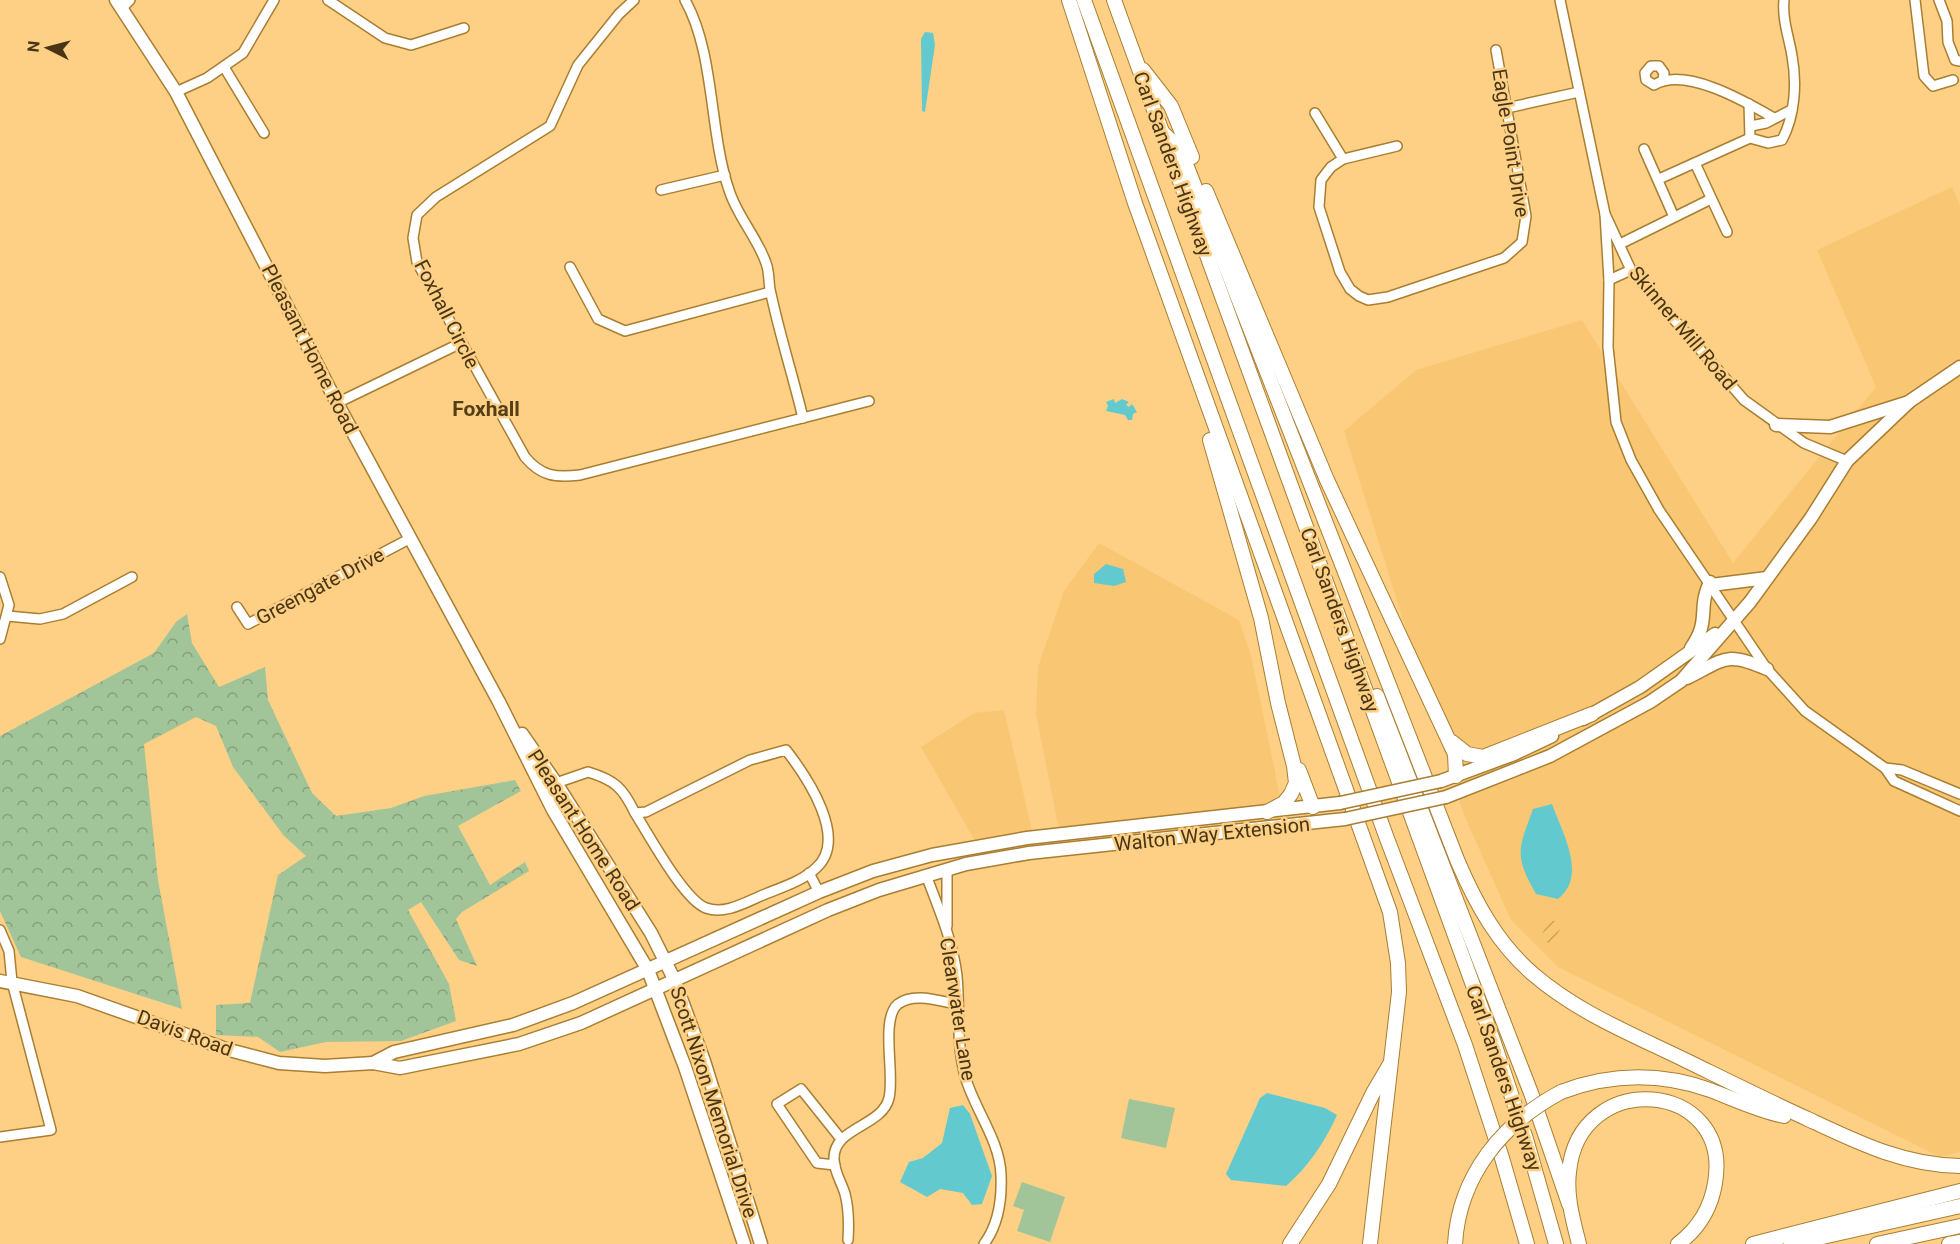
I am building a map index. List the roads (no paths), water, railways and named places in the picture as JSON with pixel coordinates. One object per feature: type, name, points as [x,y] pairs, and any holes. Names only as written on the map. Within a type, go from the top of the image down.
[{"type":"highway","points":[[1069,0],[1135,203],[1390,912],[1398,963],[1399,992],[1393,1060],[1370,1244]]},
{"type":"highway","name":"Carl Sanders Highway","points":[[1084,0],[1386,836],[1465,1045],[1496,1138],[1527,1244]]},
{"type":"highway","name":"Carl Sanders Highway","points":[[1114,0],[1493,1040],[1526,1140],[1556,1244]]},
{"type":"highway","points":[[1135,59],[1171,106],[1327,480],[1455,754],[1456,776]]},
{"type":"highway","points":[[1160,130],[1180,149],[1458,862],[1487,920],[1521,962],[1572,1003],[1881,1153],[1910,1161],[1960,1166]]},
{"type":"highway","points":[[1203,394],[1204,420],[1261,618],[1294,766],[1296,783],[1284,803],[1267,812]]},
{"type":"highway","points":[[1344,633],[1372,682],[1531,1093],[1569,1204],[1578,1244]]},
{"type":"highway","points":[[1274,678],[1302,780],[1314,807]]},
{"type":"highway","points":[[1446,736],[1460,751],[1483,757],[1592,714]]},
{"type":"highway","points":[[1290,1244],[1329,1184],[1373,1093],[1393,1060]]},
{"type":"highway","points":[[1455,1244],[1460,1210],[1472,1180],[1490,1149],[1520,1118],[1561,1092],[1582,1084],[1615,1077],[1660,1077],[1690,1083],[1773,1114],[1813,1121]]},
{"type":"highway","points":[[1569,1204],[1568,1176],[1571,1157],[1582,1133],[1595,1118],[1614,1104],[1634,1098],[1669,1102],[1699,1121],[1709,1137],[1717,1167],[1714,1191],[1707,1210],[1690,1233],[1678,1244]]},
{"type":"highway","points":[[1753,1244],[1960,1191]]},
{"type":"highway","points":[[1791,1244],[1960,1206]]},
{"type":"highway","points":[[1877,1244],[1960,1226]]},
{"type":"highway","points":[[1949,1244],[1960,1242]]},
{"type":"main road","name":"Pleasant Home Road","points":[[123,3],[176,92],[409,539],[499,702],[544,793],[648,970]]},
{"type":"main road","name":"Walton Way Extension","points":[[656,989],[828,909],[947,869],[1056,851],[1345,819],[1448,796],[1550,756],[1650,702],[1681,681],[1767,578],[1847,461],[1910,401],[1960,367]]},
{"type":"main road","points":[[1776,425],[1830,427],[1910,401]]},
{"type":"main road","points":[[1687,655],[1702,629],[1702,602],[1711,584],[1767,578]]},
{"type":"main road","name":"Walton Way Extension","points":[[648,970],[819,892],[873,871],[932,855],[1056,835],[1314,807],[1441,781],[1514,754],[1592,714],[1640,687],[1734,619]]},
{"type":"main road","points":[[1681,681],[1725,658],[1739,658],[1767,669]]},
{"type":"main road","name":"Pleasant Home Road","points":[[499,702],[556,783],[651,933],[665,962]]},
{"type":"main road","points":[[1448,796],[1456,776]]},
{"type":"main road","points":[[1314,807],[1323,822]]},
{"type":"main road","points":[[1056,835],[1056,851]]},
{"type":"main road","name":"Scott Nixon Memorial Drive","points":[[665,962],[674,979],[704,1061],[761,1244]]},
{"type":"main road","name":"Scott Nixon Memorial Drive","points":[[648,970],[685,1067],[744,1244]]},
{"type":"main road","name":"Davis Road","points":[[373,1063],[394,1052],[513,1025],[573,1003],[648,970]]},
{"type":"main road","name":"Davis Road","points":[[6,982],[77,996],[229,1050],[279,1063],[325,1066],[373,1063],[400,1068],[519,1044],[581,1023],[656,989]]},
{"type":"street","points":[[176,92],[224,67],[243,53],[274,0]]},
{"type":"street","points":[[328,0],[385,39],[411,45],[464,28]]},
{"type":"street","name":"Foxhall Circle","points":[[634,0],[619,14],[578,65],[550,126],[436,197],[417,215],[412,238],[417,262],[438,295],[461,343],[525,457],[535,469],[546,476],[580,475],[869,401]]},
{"type":"street","points":[[684,0],[693,17],[701,48],[725,175],[734,202],[767,265],[770,292],[803,418]]},
{"type":"street","name":"Skinner Mill Road","points":[[1560,0],[1605,214],[1630,270],[1744,400],[1804,443],[1847,461]]},
{"type":"street","points":[[1659,179],[1750,138],[1768,144],[1782,140],[1791,110],[1795,81],[1784,22],[1784,0]]},
{"type":"street","points":[[1915,0],[1924,76],[1933,86],[1953,80]]},
{"type":"street","points":[[1939,0],[1947,21],[1950,50],[1955,60],[1960,61]]},
{"type":"street","name":"Eagle Point Drive","points":[[1397,146],[1343,159],[1331,167],[1321,180],[1319,207],[1340,272],[1350,289],[1368,300],[1388,297],[1504,258],[1522,242],[1526,216],[1496,50]]},
{"type":"street","points":[[224,67],[264,134]]},
{"type":"street","points":[[1663,79],[1697,83],[1749,104],[1774,118]]},
{"type":"street","points":[[1507,108],[1579,92]]},
{"type":"street","points":[[1749,104],[1750,138]]},
{"type":"street","points":[[1751,126],[1791,110]]},
{"type":"street","points":[[1315,113],[1343,159]]},
{"type":"street","points":[[1644,149],[1674,217]]},
{"type":"street","points":[[1695,163],[1727,232]]},
{"type":"street","points":[[661,190],[725,175]]},
{"type":"street","points":[[1620,244],[1712,199]]},
{"type":"street","points":[[1605,214],[1609,280],[1608,347],[1616,422],[1631,460],[1659,510],[1767,669],[1805,711],[1885,768],[1894,781],[1960,811]]},
{"type":"street","points":[[570,267],[598,319],[625,331],[770,292]]},
{"type":"street","points":[[1609,280],[1630,270]]},
{"type":"street","points":[[337,403],[461,343]]},
{"type":"street","name":"Greengate Drive","points":[[237,607],[248,624],[409,539]]},
{"type":"street","points":[[0,577],[9,605],[0,639]]},
{"type":"street","points":[[7,616],[40,619],[63,614],[132,577]]},
{"type":"street","points":[[544,793],[556,783],[588,772],[616,783],[627,797],[635,813],[673,873],[694,901],[707,909],[726,910],[788,885],[817,868],[829,850],[829,829],[802,771],[786,750],[750,760],[646,812],[635,813]]},
{"type":"street","points":[[1885,768],[1902,770],[1960,794]]},
{"type":"street","points":[[947,869],[947,935]]},
{"type":"street","points":[[809,873],[819,892]]},
{"type":"street","name":"Clearwater Lane","points":[[926,875],[947,935],[957,975],[957,1004],[964,1075],[997,1153],[1001,1173],[1000,1210],[992,1233],[984,1244]]},
{"type":"street","points":[[0,930],[9,951],[6,982],[51,1130],[0,1137]]},
{"type":"street","points":[[846,1242],[849,1210],[833,1158],[841,1139],[878,1117],[889,1100],[890,1018],[897,1004],[911,998],[957,1004]]},
{"type":"street","points":[[835,1165],[817,1163],[777,1104],[801,1089],[841,1139]]},
{"type":"water","points":[[925,32],[933,33],[935,45],[925,112],[922,111],[921,39]]},
{"type":"water","points":[[1114,399],[1115,403],[1122,399],[1129,402],[1126,405],[1129,407],[1132,404],[1137,412],[1133,414],[1132,420],[1128,420],[1125,415],[1106,411],[1108,406],[1106,402]]},
{"type":"water","points":[[1106,564],[1123,569],[1126,582],[1114,586],[1094,583],[1094,574]]},
{"type":"water","points":[[1552,804],[1566,840],[1572,866],[1567,889],[1558,899],[1536,894],[1521,861],[1524,834],[1533,809]]},
{"type":"water","points":[[1267,1093],[1325,1108],[1337,1115],[1315,1154],[1286,1186],[1231,1180],[1226,1174],[1260,1098]]},
{"type":"water","points":[[963,1105],[970,1114],[992,1176],[982,1204],[972,1205],[963,1193],[940,1189],[927,1197],[900,1182],[909,1162],[923,1158],[942,1143],[950,1108]]},
{"type":"district","name":"Foxhall","points":[[486,409]]}]
